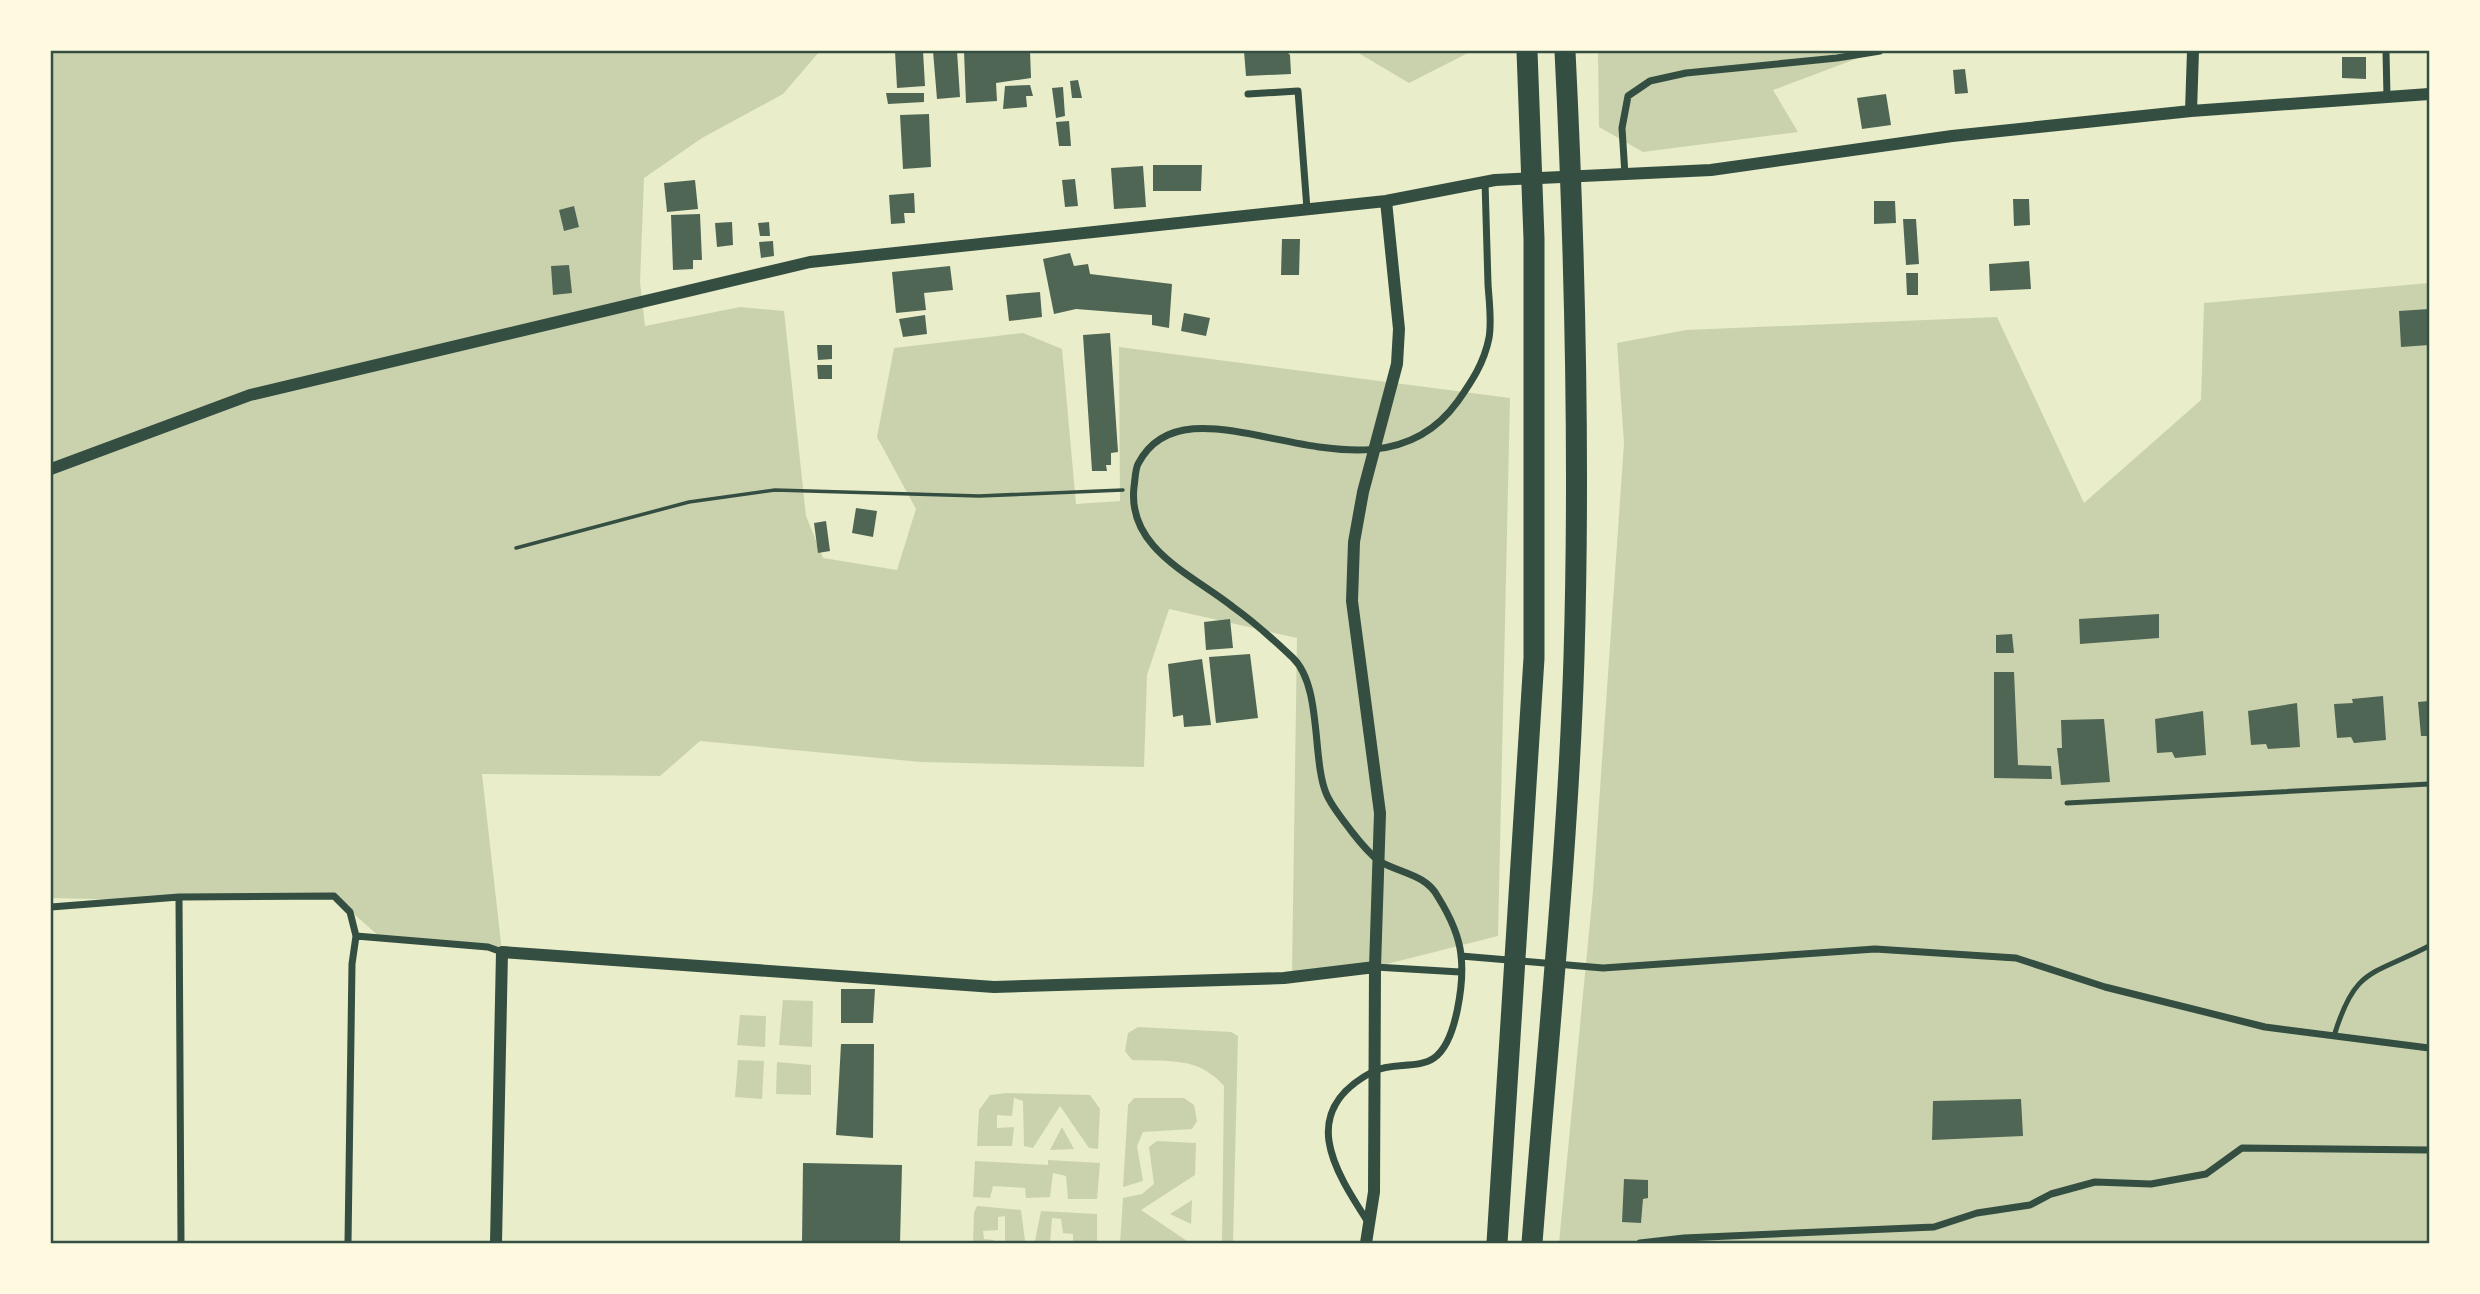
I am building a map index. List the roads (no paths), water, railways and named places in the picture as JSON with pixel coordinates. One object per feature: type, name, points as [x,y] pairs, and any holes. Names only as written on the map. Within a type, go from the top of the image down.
[{"type":"highway","points":[[1497,1243],[1534,658],[1534,239],[1527,51]]},
{"type":"highway","points":[[1532,1243],[1562,868],[1574,658],[1577,457],[1574,236],[1565,51]]},
{"type":"street","points":[[1625,175],[1622,128],[1629,96],[1650,80],[1686,73],[1837,58],[1880,51]]},
{"type":"street","points":[[2191,111],[2193,51]]},
{"type":"street","points":[[2386,51],[2387,97]]},
{"type":"street","points":[[1248,94],[1298,91],[1307,209]]},
{"type":"street","points":[[51,469],[250,395],[810,262],[1386,201],[1490,181],[1711,170],[1952,136],[2191,111],[2429,94]]},
{"type":"street","points":[[1370,1225],[1342,1182],[1329,1154],[1328,1132],[1333,1107],[1344,1094],[1375,1070],[1433,1059],[1452,1036],[1461,956],[1457,937],[1436,892],[1410,873],[1379,860],[1355,836],[1326,793],[1314,707],[1298,662],[1232,606],[1170,564],[1143,534],[1133,502],[1134,490],[1137,466],[1155,445],[1174,430],[1197,426],[1222,428],[1308,447],[1375,451],[1421,436],[1450,412],[1482,364],[1490,334],[1490,181]]},
{"type":"street","points":[[1366,1243],[1374,1192],[1375,967],[1380,813],[1352,601],[1354,542],[1397,364],[1399,328],[1386,201]]},
{"type":"street","points":[[51,908],[179,897],[334,896],[350,912],[356,936],[352,964],[348,1243]]},
{"type":"street","points":[[179,897],[181,1243]]},
{"type":"street","points":[[356,936],[488,947],[502,952],[994,987],[1284,978],[1375,967],[1460,972]]},
{"type":"street","points":[[1461,956],[1603,968],[1875,949],[2016,958],[2105,987],[2265,1027],[2429,1048]]},
{"type":"street","points":[[496,1243],[502,952]]},
{"type":"street","points":[[1640,1243],[1708,1236],[1934,1227],[1977,1213],[2030,1205],[2051,1194],[2095,1182],[2151,1184],[2206,1174],[2242,1148],[2429,1150]]},
{"type":"lane","points":[[2067,803],[2429,784]]},
{"type":"lane","points":[[2334,1036],[2344,1005],[2361,978],[2429,946]]}]
